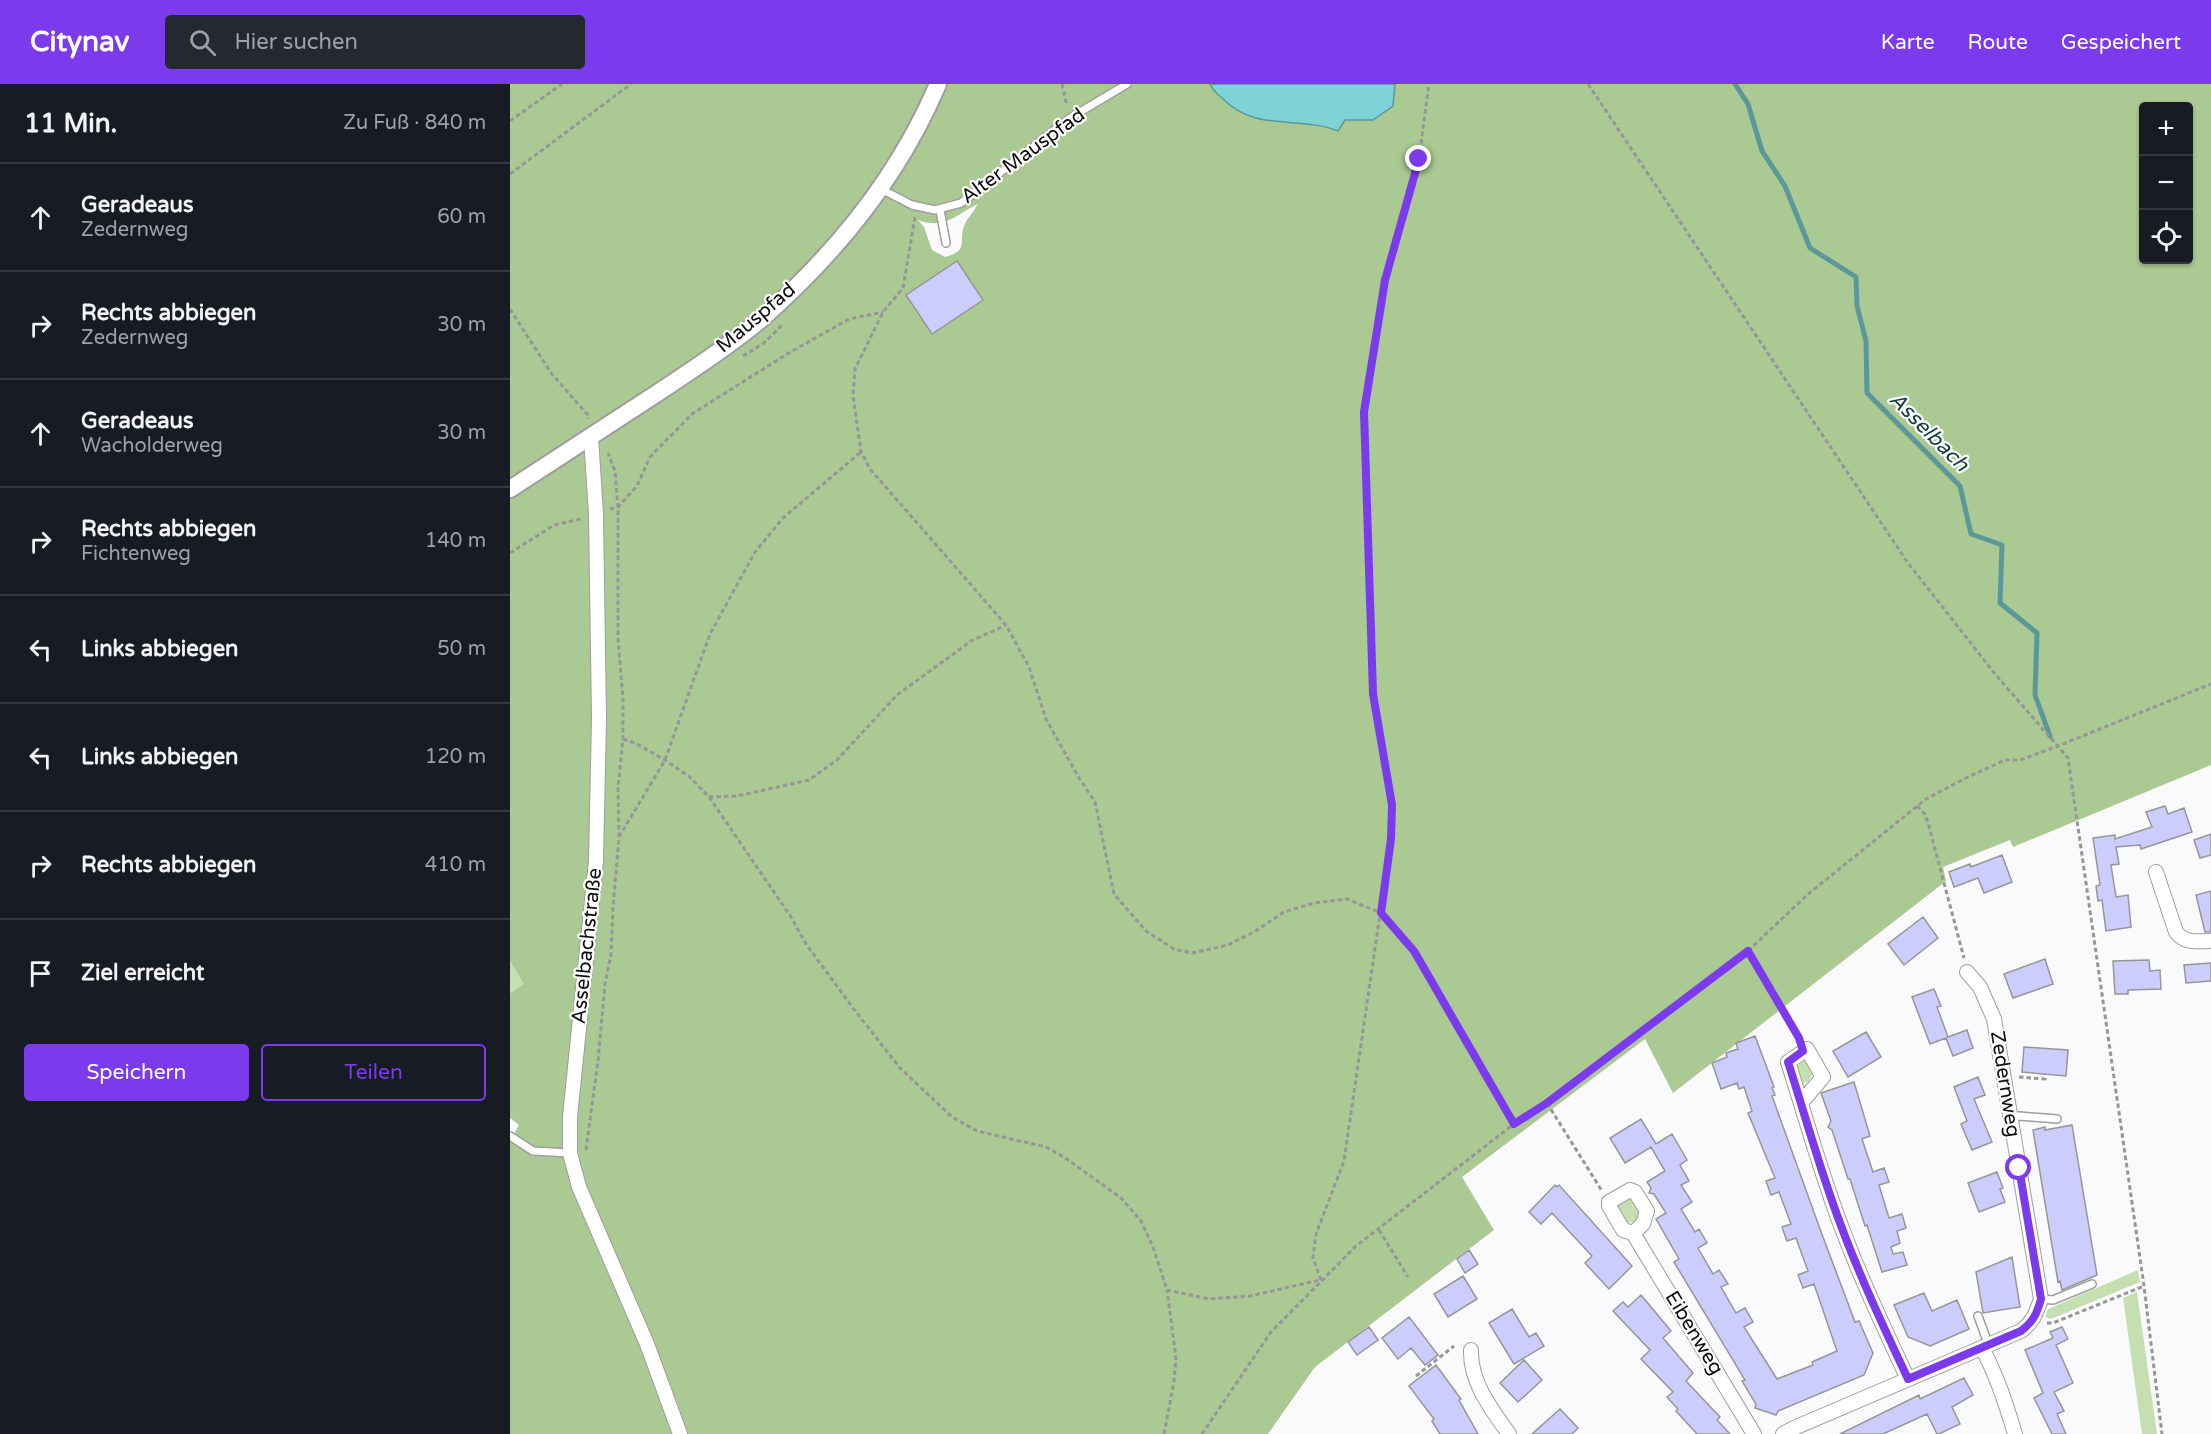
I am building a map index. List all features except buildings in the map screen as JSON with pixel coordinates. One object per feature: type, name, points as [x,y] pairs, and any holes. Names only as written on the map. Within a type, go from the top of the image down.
[{"type":"street","name":"Mauspfad","points":[[510,489],[684,375],[758,322],[828,254],[881,189],[916,131],[938,84]]},
{"type":"street","name":"Asselbachstraße","points":[[591,437],[596,514],[599,718],[596,861],[570,1118],[570,1153],[579,1187],[647,1344],[680,1434]]},
{"type":"street","points":[[2156,872],[2176,932],[2181,938],[2192,941],[2211,941]]},
{"type":"street","name":"Zedernweg","points":[[1967,972],[1989,1002],[1994,1019],[2041,1299],[2034,1320]]},
{"type":"street","points":[[1801,1103],[1822,1077],[1807,1049],[1788,1062],[1801,1103],[1839,1222],[1862,1279],[1908,1379]]},
{"type":"street","points":[[1609,1202],[1626,1191],[1635,1192],[1647,1210],[1643,1224],[1633,1233]]},
{"type":"street","name":"Eibenweg","points":[[1609,1202],[1623,1230],[1633,1233],[1754,1434]]},
{"type":"street","points":[[1791,1432],[2021,1331],[2034,1320]]},
{"type":"street","points":[[1985,1347],[2016,1434]]},
{"type":"street","points":[[1471,1350],[1471,1363],[1479,1386],[1509,1434]]},
{"type":"lane","name":"Alter Mauspfad","points":[[881,189],[917,206],[940,210],[961,203],[1070,118],[1127,84]]},
{"type":"lane","points":[[940,210],[946,243]]},
{"type":"lane","points":[[2011,1117],[2057,1119]]},
{"type":"lane","points":[[510,1136],[533,1151],[570,1153]]},
{"type":"lane","points":[[2041,1299],[2053,1300],[2092,1284]]},
{"type":"lane","points":[[1978,1316],[1985,1347]]},
{"type":"path","points":[[510,121],[562,84]]},
{"type":"path","points":[[510,174],[631,84]]},
{"type":"path","points":[[1062,84],[1070,118]]},
{"type":"path","points":[[1321,1280],[1313,1258],[1316,1234],[1344,1161],[1391,839],[1392,805],[1373,694],[1364,412],[1385,280],[1419,159],[1429,84]]},
{"type":"path","points":[[1588,84],[1908,563],[1995,674],[2068,758],[2144,1286],[2162,1434]]},
{"type":"path","points":[[917,206],[903,288],[883,312],[855,369],[854,395],[861,452],[870,469],[1006,625],[1029,668],[1046,718],[1095,802],[1114,894],[1146,931],[1174,949],[1192,953],[1228,945],[1254,932],[1284,912],[1314,903],[1347,899],[1381,913],[1414,951],[1514,1124]]},
{"type":"path","points":[[510,309],[551,374],[588,415],[591,437],[605,447],[615,471],[618,507],[618,639],[623,699],[623,739],[618,795],[619,838],[611,954],[605,984],[598,1060],[585,1154]]},
{"type":"path","points":[[510,553],[554,525],[618,507],[637,486],[650,457],[692,414],[787,354],[849,319],[883,312]]},
{"type":"path","points":[[619,838],[665,760],[710,634],[755,552],[783,518],[861,452]]},
{"type":"path","points":[[709,797],[737,796],[809,780],[837,760],[897,695],[971,641],[1006,625]]},
{"type":"path","points":[[1204,1433],[1270,1332],[1356,1246],[1514,1124],[1547,1103],[1748,951],[1807,895],[1926,799],[2006,760],[2020,760],[2058,746],[2211,684]]},
{"type":"path","points":[[623,739],[635,742],[665,760],[690,777],[709,797],[806,944],[900,1068],[952,1117],[977,1131],[1046,1147],[1064,1157],[1121,1198],[1141,1221],[1153,1247],[1167,1290],[1176,1358],[1164,1434]]},
{"type":"path","points":[[1917,806],[1925,814],[1929,823],[1962,948]]},
{"type":"path","points":[[1748,951],[1799,1038],[1803,1051]]},
{"type":"path","points":[[2004,1075],[2045,1079],[2045,1074]]},
{"type":"path","points":[[1547,1103],[1609,1202]]},
{"type":"path","points":[[1379,1230],[1408,1277]]},
{"type":"path","points":[[1167,1290],[1209,1299],[1250,1296],[1321,1280]]},
{"type":"path","points":[[2034,1320],[2042,1324],[2053,1323],[2144,1286]]},
{"type":"path","points":[[1416,1376],[1454,1346]]},
{"type":"green space","points":[[510,84],[1210,84],[1235,109],[1249,116],[1263,120],[1323,126],[1338,131],[1345,120],[1373,120],[1393,106],[1395,84],[2211,84],[2211,765],[2013,847],[2010,840],[1943,867],[1946,881],[1673,1093],[1645,1039],[1462,1177],[1494,1230],[1315,1367],[1268,1434],[510,1434],[510,1141],[519,1125],[510,1118],[510,993],[524,984],[510,961]],"holes":[[[977,204],[965,224],[961,248],[958,251],[945,257],[932,250],[924,227],[918,220],[927,223],[942,222],[956,217]]]},
{"type":"green space","points":[[510,961],[525,984],[510,993]]},
{"type":"green space","points":[[1804,1061],[1814,1072],[1808,1082],[1803,1083],[1796,1069]]},
{"type":"green space","points":[[1630,1198],[1640,1211],[1634,1222],[1626,1223],[1617,1206]]},
{"type":"green space","points":[[2138,1270],[2140,1282],[2051,1319],[2045,1317],[2048,1309]]},
{"type":"green space","points":[[2137,1292],[2157,1434],[2142,1434],[2123,1298]]},
{"type":"water","points":[[1210,84],[1395,84],[1393,106],[1373,120],[1345,120],[1338,131],[1323,126],[1263,120],[1249,116],[1235,109]]},
{"type":"waterway","name":"Asselbach","points":[[1735,84],[1748,104],[1762,151],[1785,186],[1810,248],[1856,277],[1857,306],[1866,341],[1867,393],[1960,486],[1971,534],[2002,545],[2000,603],[2037,633],[2035,695],[2050,736]]},
{"type":"route","points":[[1419,159],[1385,280],[1364,412],[1373,694],[1392,805],[1391,839],[1381,913],[1414,951],[1514,1124],[1547,1103],[1748,951],[1799,1038],[1803,1051],[1788,1062],[1839,1222],[1862,1279],[1908,1379],[2021,1331],[2036,1316],[2041,1299],[2019,1168]]}]
